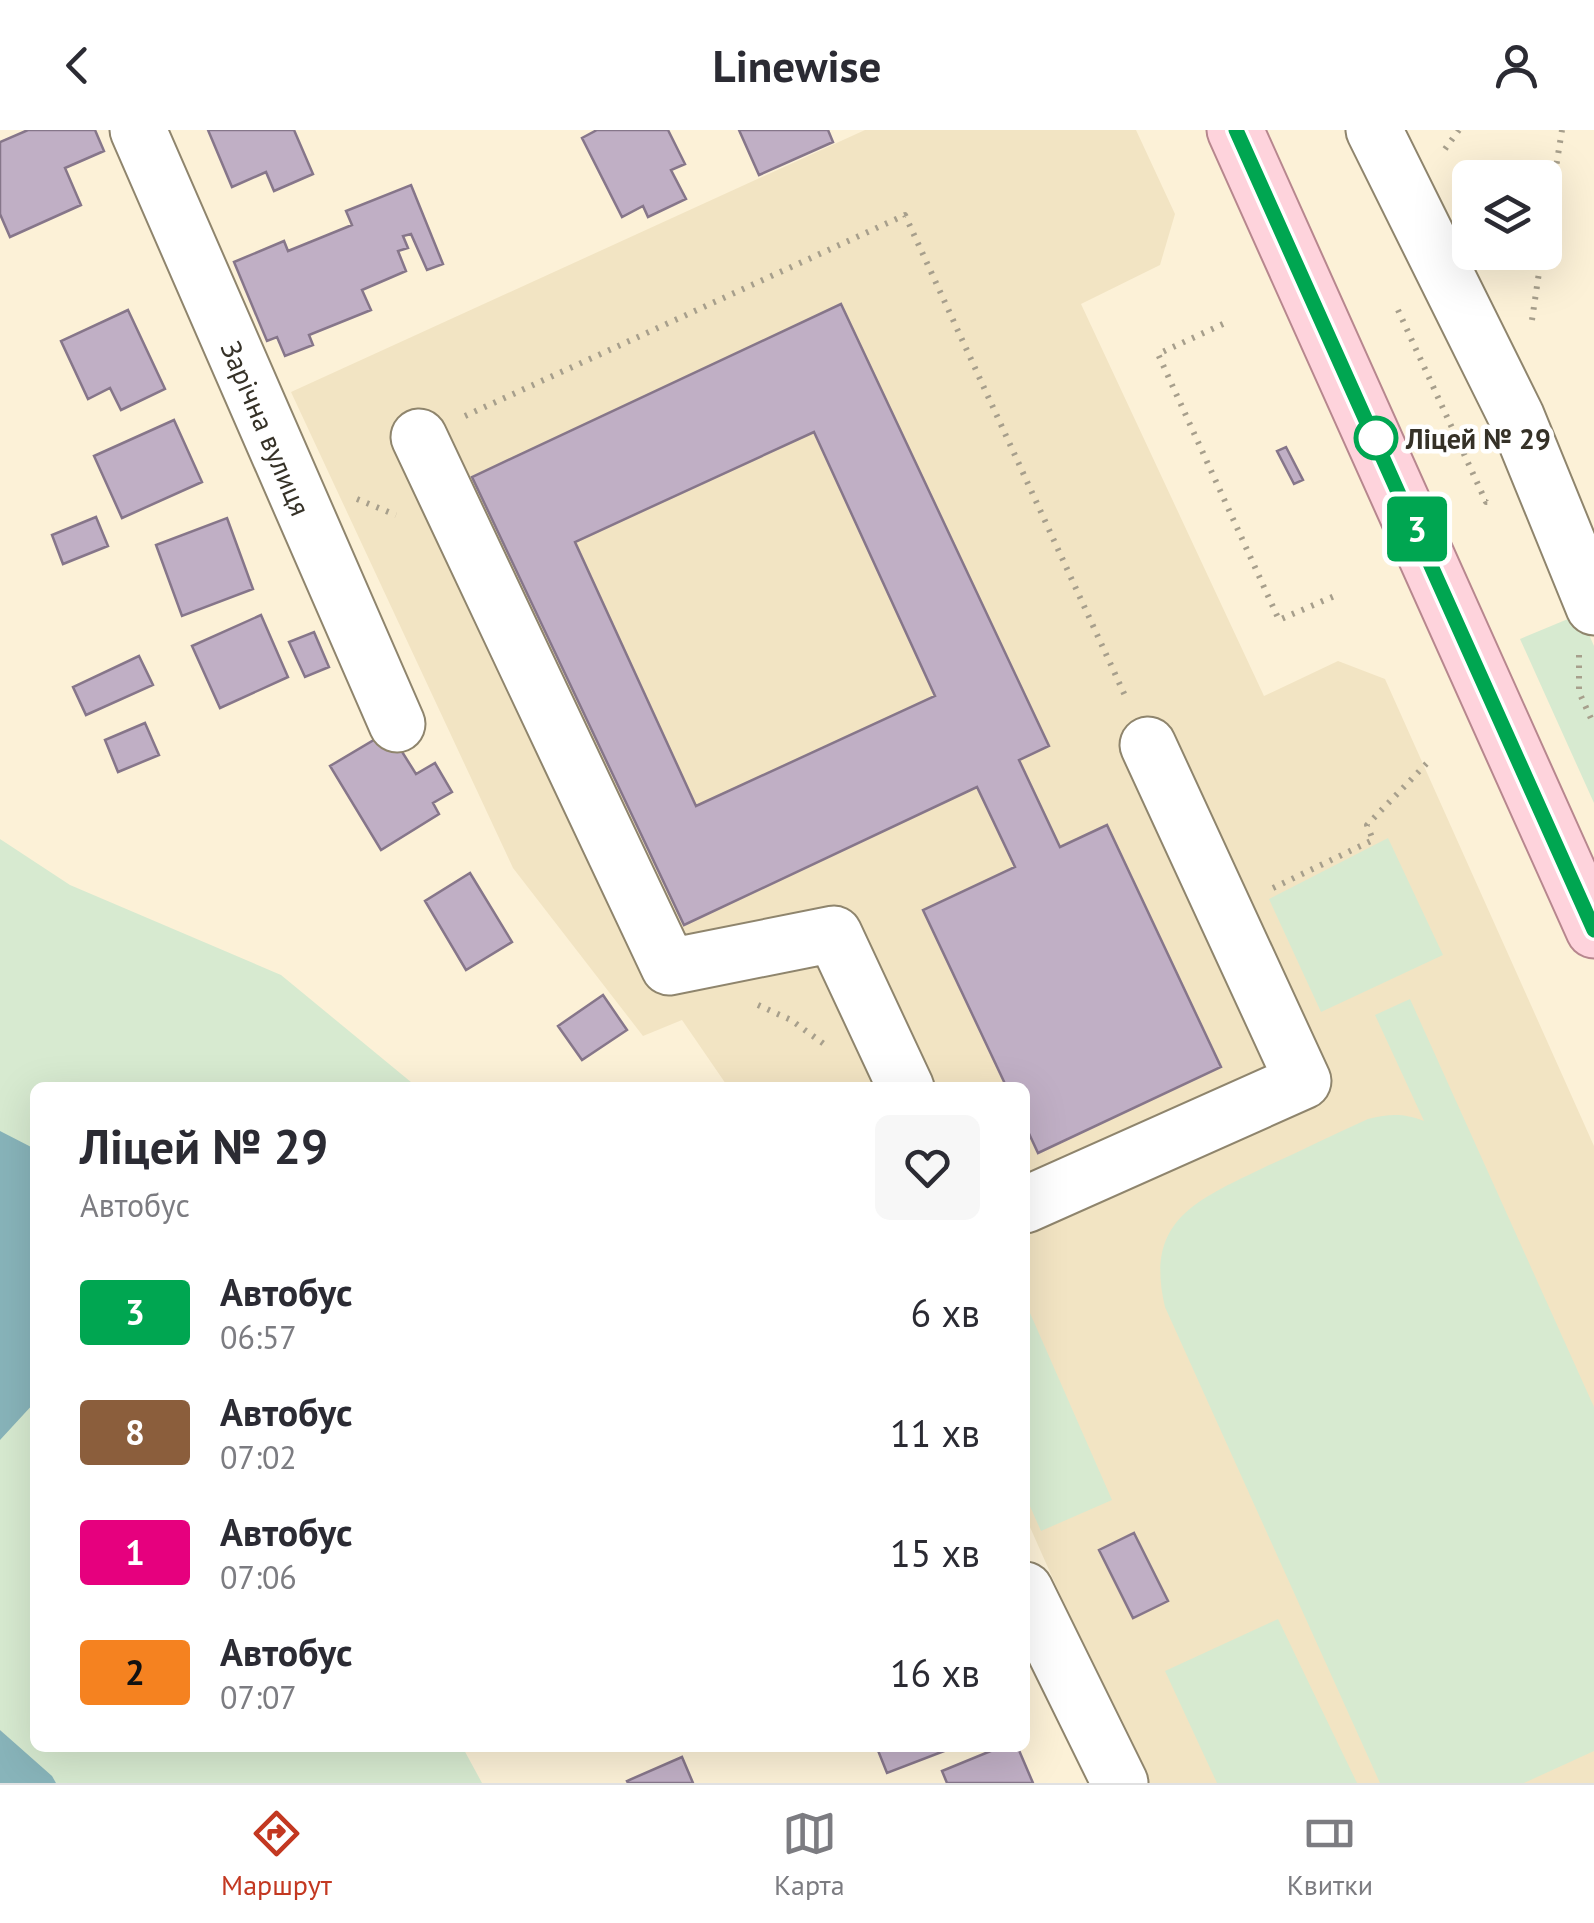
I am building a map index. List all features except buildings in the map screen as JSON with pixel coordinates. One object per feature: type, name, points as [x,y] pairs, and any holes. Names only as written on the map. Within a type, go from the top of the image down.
[{"type":"main road","points":[[1236,130],[1594,930]]},
{"type":"street","name":"Зарічна вулиця","points":[[138,130],[397,724]]},
{"type":"street","points":[[1374,130],[1516,416],[1594,607]]},
{"type":"street","points":[[418,437],[670,967],[834,934],[903,1082]]},
{"type":"street","points":[[1030,1203],[1303,1081],[1148,745]]},
{"type":"street","points":[[1030,1600],[1120,1783]]},
{"type":"path","points":[[1557,160],[1562,130]]},
{"type":"path","points":[[418,437],[905,215],[1148,745]]},
{"type":"path","points":[[1223,324],[1158,354],[1279,620],[1339,594]]},
{"type":"path","points":[[1428,376],[1486,502]]},
{"type":"path","points":[[282,467],[471,547]]},
{"type":"path","points":[[1257,896],[1373,840],[1366,825],[1431,759]]},
{"type":"path","points":[[756,1005],[791,1020],[838,1054]]},
{"type":"shaded area","points":[[865,130],[1136,130],[1175,214],[1160,265],[1081,304],[1264,696],[1338,661],[1385,679],[1594,1146],[1594,1783],[1144,1783],[1030,1527],[1030,1082],[725,1082],[682,1020],[643,1036],[513,868],[291,392]]},
{"type":"green space","points":[[1580,614],[1594,646],[1594,803],[1520,639]]},
{"type":"green space","points":[[1388,838],[1443,955],[1321,1012],[1269,899]]},
{"type":"green space","points":[[0,839],[70,885],[281,975],[411,1082],[30,1082],[30,1752],[465,1752],[482,1783],[56,1783],[0,1730]]},
{"type":"green space","points":[[1410,999],[1594,1407],[1594,1751],[1524,1783],[1380,1783],[1165,1307],[1160,1277],[1169,1233],[1197,1203],[1217,1191],[1368,1119],[1396,1115],[1424,1121],[1375,1015]]},
{"type":"green space","points":[[1030,1313],[1112,1500],[1041,1531],[1030,1506]]},
{"type":"green space","points":[[1278,1619],[1357,1783],[1217,1783],[1165,1671]]},
{"type":"water","points":[[0,1131],[30,1146],[30,1407],[0,1440]]},
{"type":"water","points":[[0,1730],[52,1776],[56,1783],[0,1783]]},
{"type":"bus line","name":"3","points":[[1236,130],[1594,930]]},
{"type":"place","name":"Ліцей № 29","points":[[1376,438]]}]
